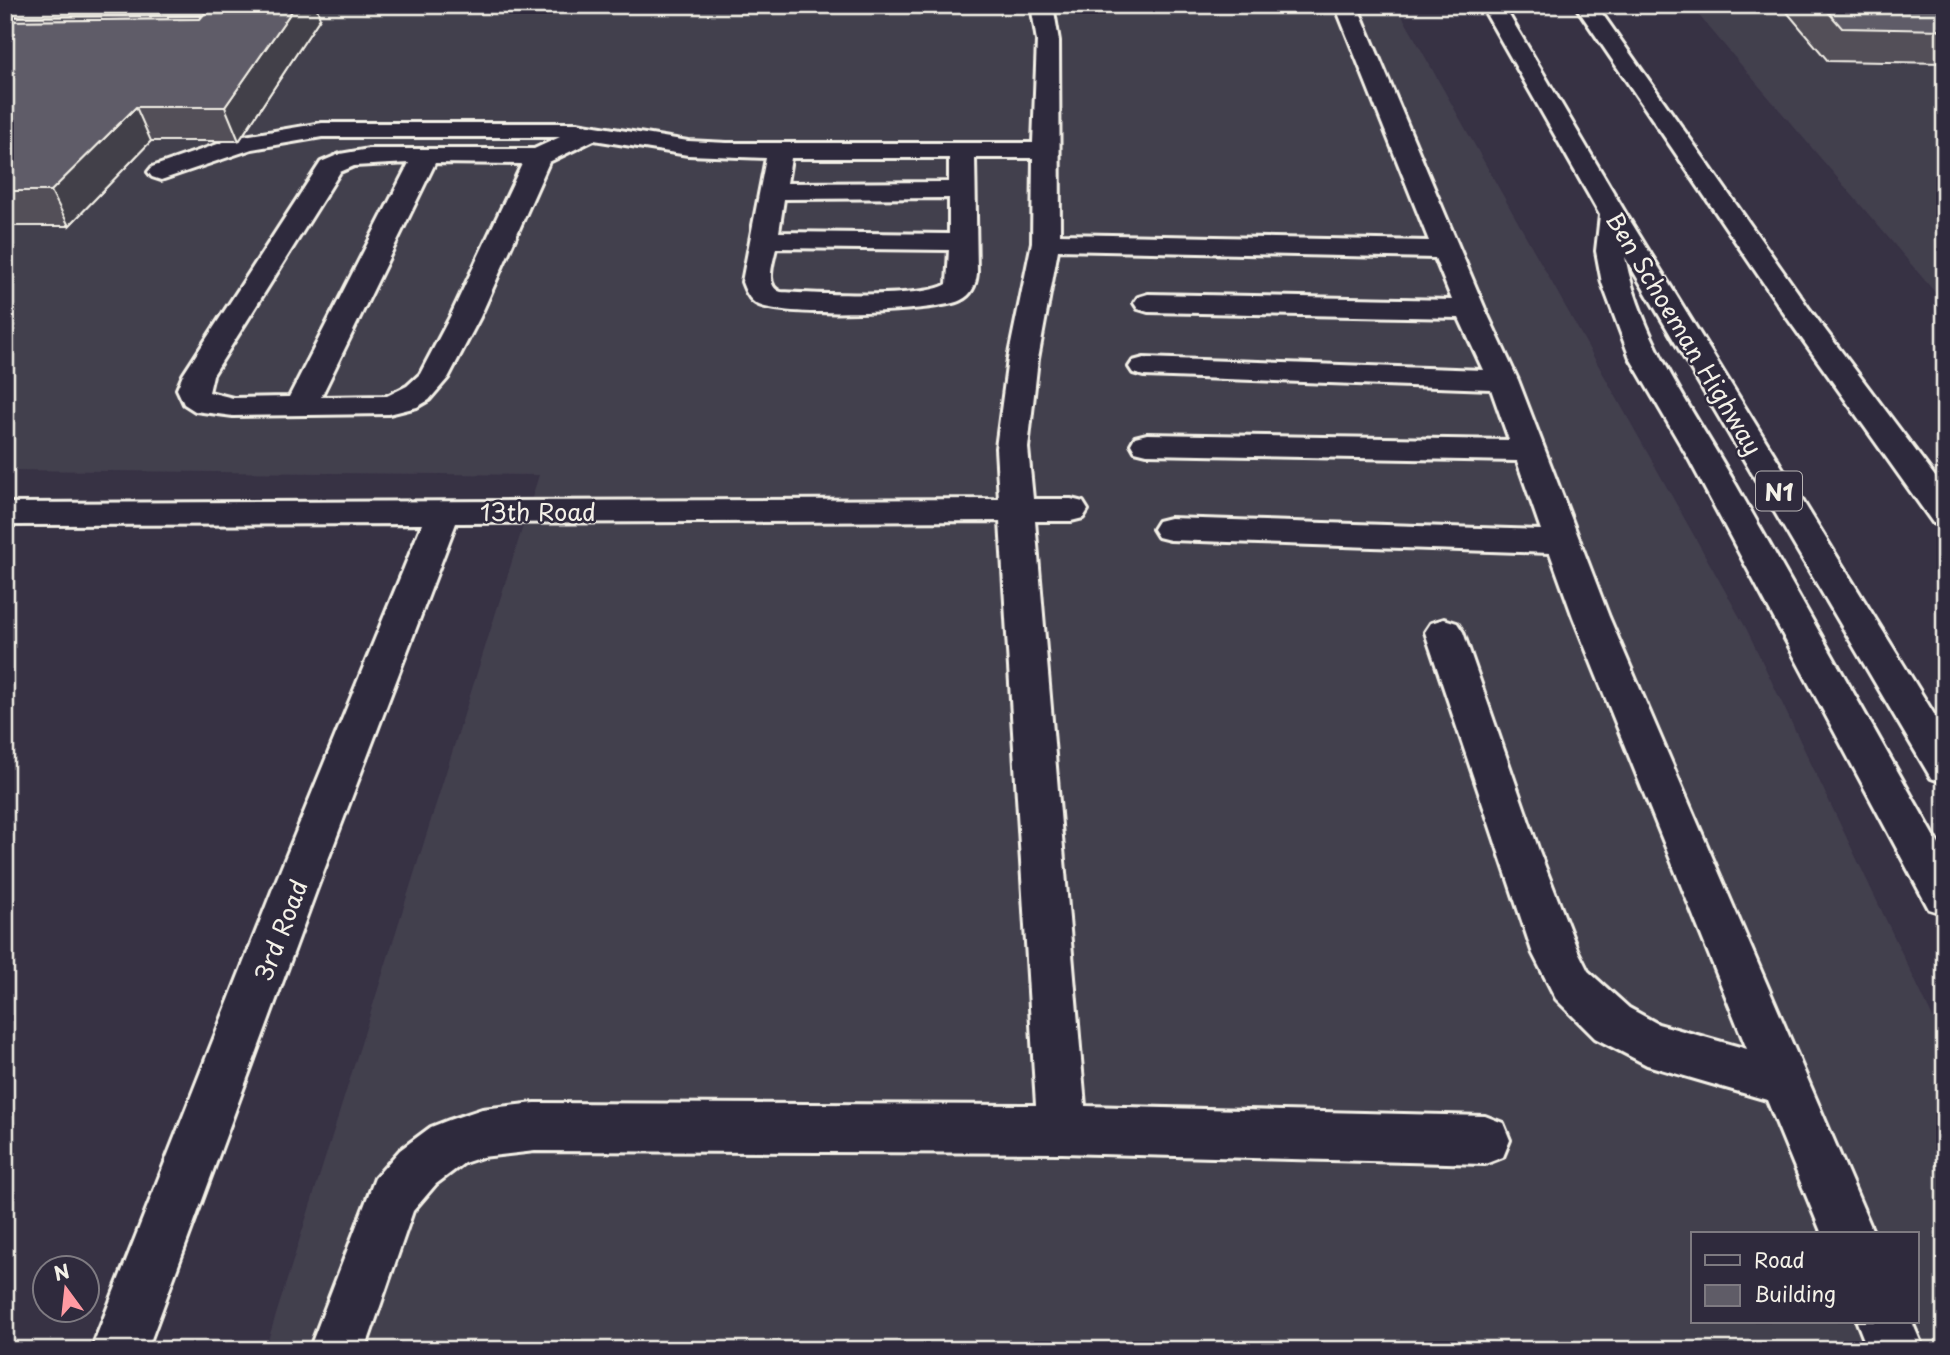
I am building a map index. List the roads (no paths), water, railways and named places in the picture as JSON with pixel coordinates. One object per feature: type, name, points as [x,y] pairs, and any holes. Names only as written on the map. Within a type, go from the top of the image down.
[{"type":"main road","points":[[5,9],[227,8],[241,5]]},
{"type":"main road","points":[[1042,5],[1048,41],[1046,242],[1029,320],[1012,449],[1062,1129]]},
{"type":"main road","points":[[1346,5],[1470,309],[1503,380],[1596,629],[1847,1232]]},
{"type":"main road","name":"Ben Schoeman Highway","points":[[1492,5],[1613,214],[1945,767]]},
{"type":"main road","points":[[1585,5],[1798,313],[1945,514]]},
{"type":"main road","points":[[161,172],[247,142],[322,130],[540,129],[591,132],[688,148],[780,151],[1045,150]]},
{"type":"main road","points":[[538,157],[465,317],[433,378],[418,393],[389,405],[300,407],[233,407],[206,404],[195,397],[198,375],[330,167],[349,159],[426,155],[538,157],[591,132]]},
{"type":"main road","points":[[780,151],[756,282],[759,291],[772,300],[794,302],[921,300],[947,296],[962,285],[962,151]]},
{"type":"main road","points":[[300,407],[426,155]]},
{"type":"main road","points":[[771,191],[962,190]]},
{"type":"main road","points":[[1613,214],[1610,251],[1616,283],[1645,358],[1705,459],[1945,896]]},
{"type":"main road","points":[[763,240],[963,242]]},
{"type":"main road","points":[[1046,242],[1446,250]]},
{"type":"main road","points":[[1148,303],[1470,309]]},
{"type":"main road","points":[[1143,367],[1503,380]]},
{"type":"main road","points":[[1147,444],[1529,451]]},
{"type":"main road","name":"13th Road","points":[[5,514],[1071,510]]},
{"type":"main road","name":"3rd Road","points":[[119,1350],[294,891],[444,511]]},
{"type":"main road","points":[[1170,529],[1563,542]]},
{"type":"main road","points":[[1444,632],[1518,851],[1556,954],[1572,985],[1612,1023],[1647,1043],[1785,1082]]},
{"type":"main road","points":[[337,1350],[393,1196],[418,1167],[449,1144],[482,1133],[534,1127],[1062,1129],[1485,1140]]},
{"type":"main road","points":[[1885,1324],[1896,1350]]}]
